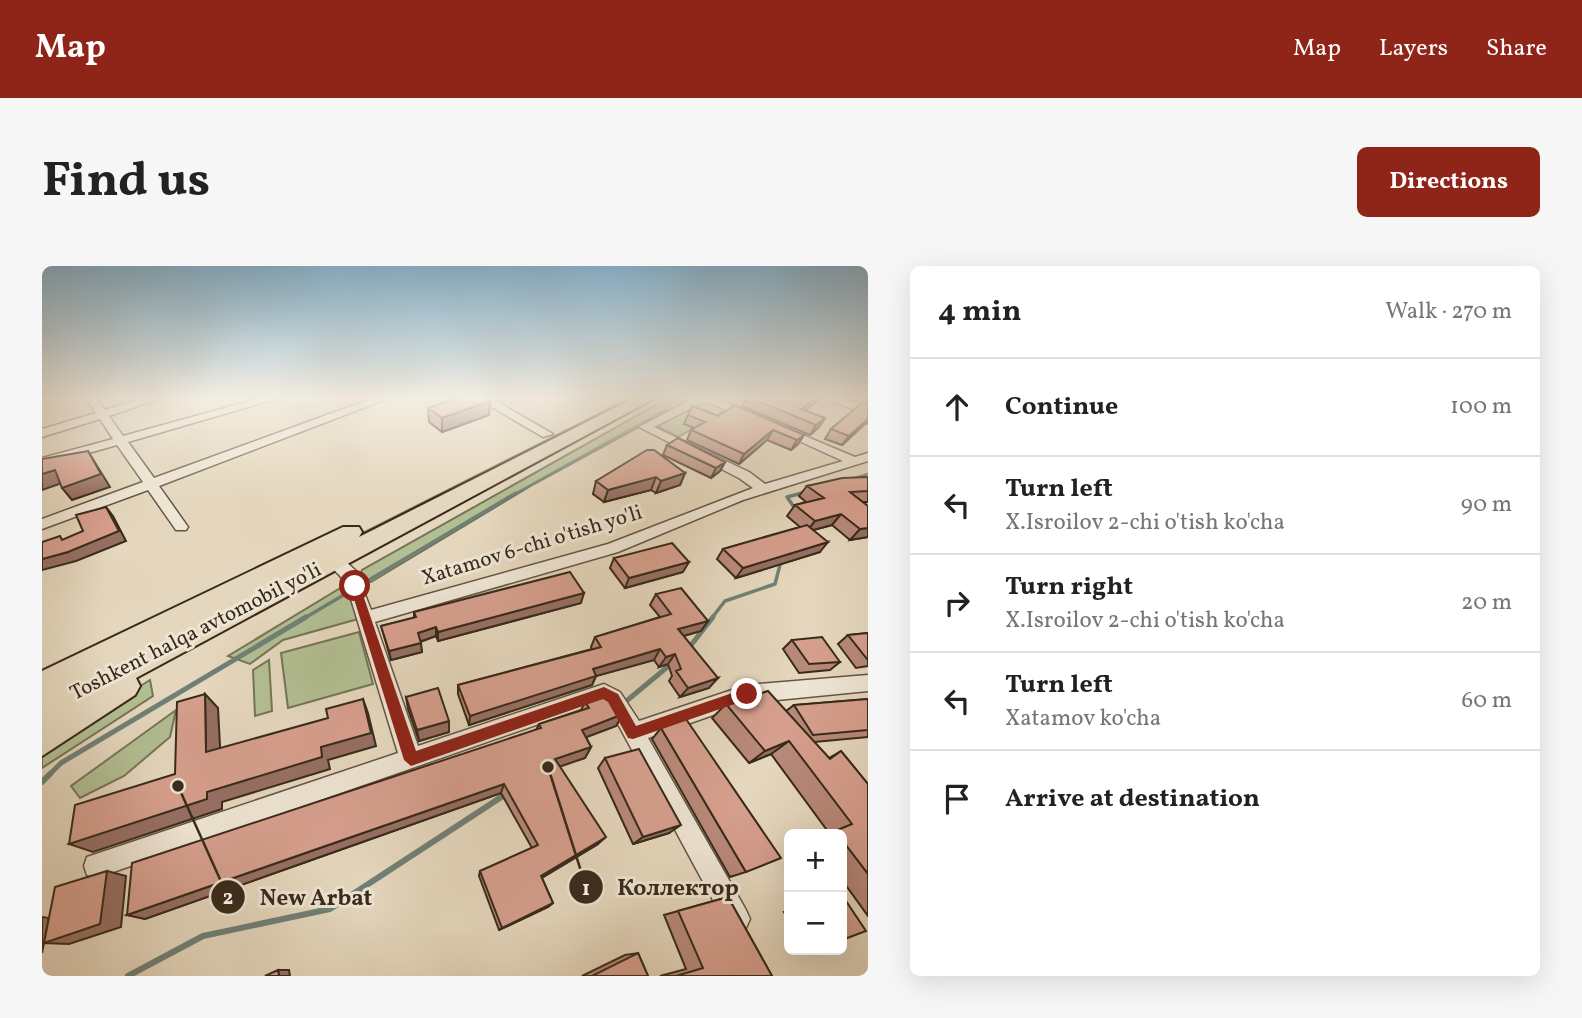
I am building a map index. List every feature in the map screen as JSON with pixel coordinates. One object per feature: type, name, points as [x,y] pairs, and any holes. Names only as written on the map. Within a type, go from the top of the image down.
[{"type":"highway","name":"Toshkent halqa avtomobil yo'li","points":[[42,712],[192,622],[555,430]]},
{"type":"highway","name":"Toshkent halqa avtomobil yo'li","points":[[42,685],[334,560],[585,430]]},
{"type":"highway","points":[[42,667],[192,622]]},
{"type":"highway","points":[[42,741],[57,728],[150,671],[192,622]]},
{"type":"street","points":[[114,430],[181,527]]},
{"type":"street","points":[[42,462],[156,430]]},
{"type":"street","points":[[42,524],[296,430]]},
{"type":"street","points":[[540,430],[547,434]]},
{"type":"street","points":[[649,430],[744,475],[763,489]]},
{"type":"street","points":[[788,430],[861,459]]},
{"type":"street","name":"Xatamov 6-chi o'tish yo'li","points":[[360,602],[613,548],[763,489],[861,459]]},
{"type":"street","points":[[334,560],[350,575],[411,760]]},
{"type":"street","points":[[625,718],[747,694],[868,682]]},
{"type":"street","points":[[96,866],[604,693],[609,694],[625,718],[749,940]]},
{"type":"green space","points":[[566,430],[575,430],[146,649],[143,644]]},
{"type":"green space","points":[[611,430],[633,430],[534,484],[371,582],[359,579],[362,570]]},
{"type":"green space","points":[[664,430],[690,430],[678,437]]},
{"type":"green space","points":[[347,584],[358,619],[283,640],[250,664],[228,656]]},
{"type":"green space","points":[[359,632],[373,684],[288,708],[281,653]]},
{"type":"green space","points":[[269,660],[272,711],[255,716],[253,670]]},
{"type":"green space","points":[[150,680],[153,696],[42,768],[42,755],[113,703]]},
{"type":"green space","points":[[176,710],[170,737],[124,776],[80,798],[71,786]]},
{"type":"building","points":[[691,430],[773,430],[744,454]]},
{"type":"building","points":[[773,430],[793,430],[804,435],[797,440]]},
{"type":"building","points":[[834,430],[856,430],[849,436]]},
{"type":"building","points":[[678,438],[725,462],[716,468],[667,445]]},
{"type":"building","points":[[647,450],[654,450],[685,473],[661,481],[656,477],[608,490],[596,481]]},
{"type":"building","points":[[88,451],[101,474],[62,488],[55,470],[42,474],[42,459]]},
{"type":"building","points":[[868,477],[868,491],[850,492],[868,506],[868,528],[860,529],[841,514],[815,521],[795,505],[824,498],[807,486],[842,478]]},
{"type":"building","points":[[106,507],[119,531],[68,552],[42,559],[42,542],[60,536],[62,540],[83,531],[76,515]]},
{"type":"building","points":[[807,525],[828,542],[743,568],[723,549]]},
{"type":"building","points":[[672,543],[689,562],[629,578],[614,558]]},
{"type":"building","points":[[570,572],[584,593],[438,632],[436,627],[418,633],[421,643],[389,651],[381,626],[416,617],[414,612]]},
{"type":"building","points":[[681,588],[708,621],[678,629],[718,678],[688,688],[676,671],[681,669],[675,654],[666,657],[660,649],[593,669],[596,676],[470,716],[458,685],[601,647],[595,637],[671,614],[656,594]]},
{"type":"building","points":[[868,633],[868,659],[867,659],[848,635]]},
{"type":"building","points":[[822,637],[840,662],[809,664],[792,640]]},
{"type":"building","points":[[438,688],[449,721],[417,730],[406,697]]},
{"type":"building","points":[[768,691],[830,759],[841,751],[868,784],[868,874],[847,847],[847,829],[840,829],[852,824],[789,741],[765,751],[726,704]]},
{"type":"building","points":[[205,694],[206,752],[328,718],[326,709],[363,699],[371,733],[321,747],[322,757],[207,792],[207,799],[69,844],[75,805],[175,774],[177,702]]},
{"type":"building","points":[[608,694],[623,714],[582,730],[591,747],[555,759],[606,837],[541,876],[553,903],[502,928],[480,871],[538,845],[504,784],[127,915],[132,863],[541,728],[539,724],[589,708],[585,702]]},
{"type":"building","points":[[868,699],[868,730],[813,735],[794,705]]},
{"type":"building","points":[[686,719],[781,858],[746,872],[661,728]]},
{"type":"building","points":[[639,749],[681,825],[643,837],[605,758]]},
{"type":"building","points":[[107,871],[100,924],[44,943],[55,887]]},
{"type":"building","points":[[728,897],[772,976],[676,976],[703,968],[678,911]]},
{"type":"building","points":[[847,902],[866,931],[847,938]]},
{"type":"building","points":[[638,953],[648,976],[592,976]]},
{"type":"building","points":[[278,970],[279,976],[265,976]]},
{"type":"waterway","points":[[513,495],[629,430]]},
{"type":"waterway","points":[[852,479],[868,474]]},
{"type":"waterway","points":[[795,495],[807,492]]},
{"type":"waterway","points":[[303,619],[516,493]]},
{"type":"waterway","points":[[796,510],[787,497],[802,493]]},
{"type":"waterway","points":[[711,619],[725,601],[775,584],[781,561]]},
{"type":"waterway","points":[[42,782],[61,763],[306,617]]},
{"type":"waterway","points":[[688,649],[713,617]]},
{"type":"waterway","points":[[624,703],[671,664]]},
{"type":"waterway","points":[[128,976],[203,936],[330,909],[506,794]]},
{"type":"place","name":"Коллектор","points":[[548,767]]},
{"type":"place","name":"New Arbat","points":[[178,786]]},
{"type":"route","points":[[355,586],[411,760],[604,693],[613,698],[633,733],[747,694]]}]
